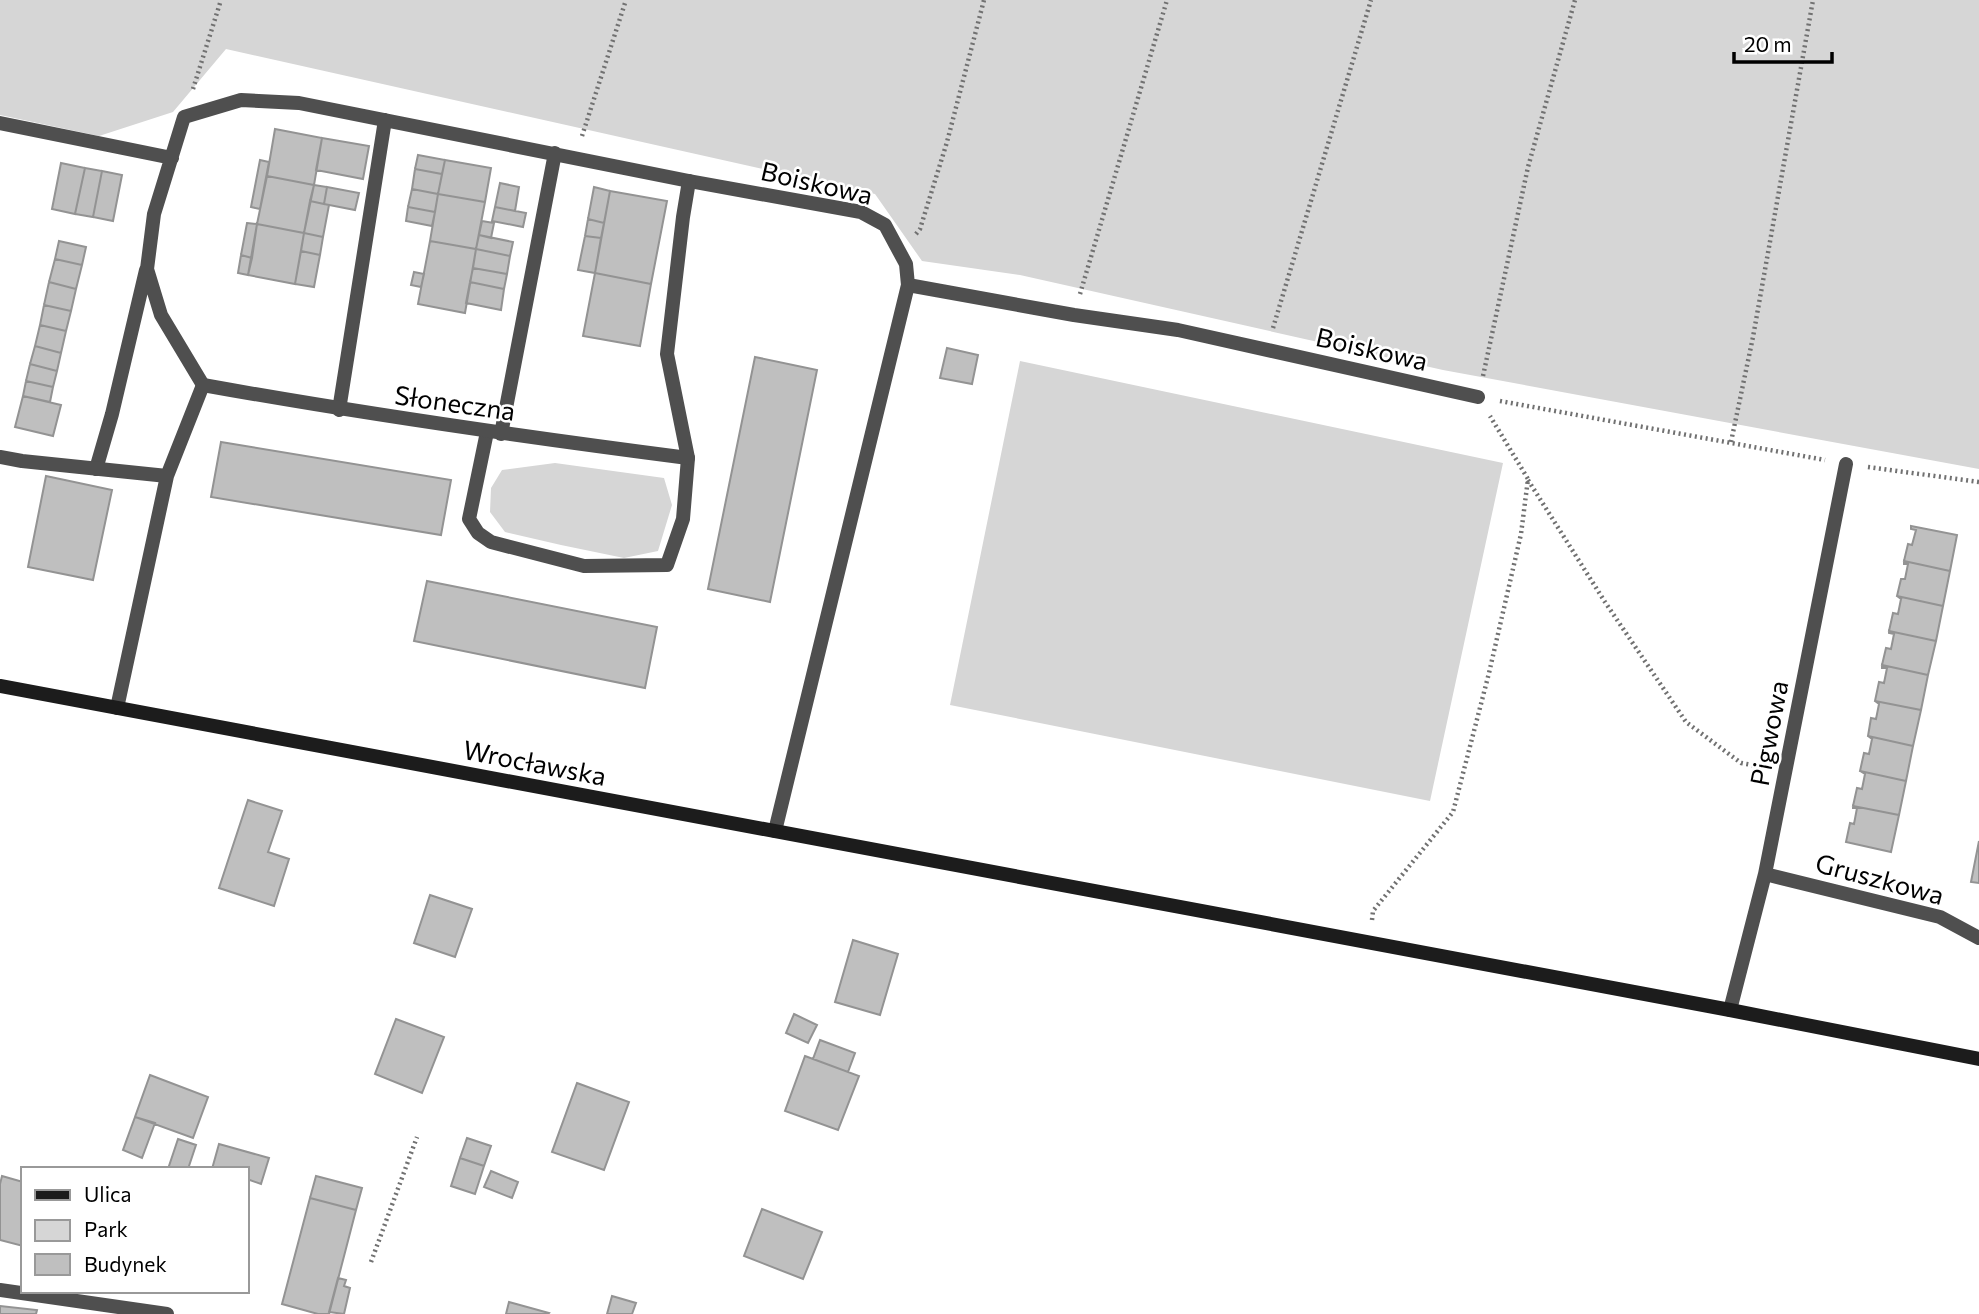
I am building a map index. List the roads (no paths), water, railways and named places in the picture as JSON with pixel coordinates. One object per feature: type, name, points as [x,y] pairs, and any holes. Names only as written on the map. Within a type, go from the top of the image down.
[{"type":"main road","name":"Wrocławska","points":[[0,686],[1979,1059]]},
{"type":"street","name":"Boiskowa","points":[[172,158],[184,117],[240,100],[299,103],[689,181],[861,212],[885,225],[906,264],[908,285],[1074,315],[1178,330],[1478,397]]},
{"type":"street","points":[[339,410],[385,120]]},
{"type":"street","points":[[0,123],[172,158],[154,214],[146,269],[112,414],[96,469]]},
{"type":"street","points":[[555,153],[494,433],[469,519],[478,533],[491,542],[584,566],[667,565],[683,519],[688,458],[667,354],[682,217],[689,181]]},
{"type":"street","points":[[117,708],[167,476],[203,385],[162,316],[146,269]]},
{"type":"street","points":[[775,831],[908,285]]},
{"type":"street","name":"Słoneczna","points":[[203,385],[339,410],[688,458]]},
{"type":"street","points":[[0,457],[167,476]]},
{"type":"street","name":"Pigwowa","points":[[1730,1010],[1765,874],[1846,464]]},
{"type":"street","name":"Gruszkowa","points":[[1765,874],[1940,917],[1979,938]]},
{"type":"street","points":[[0,1290],[167,1314]]}]
